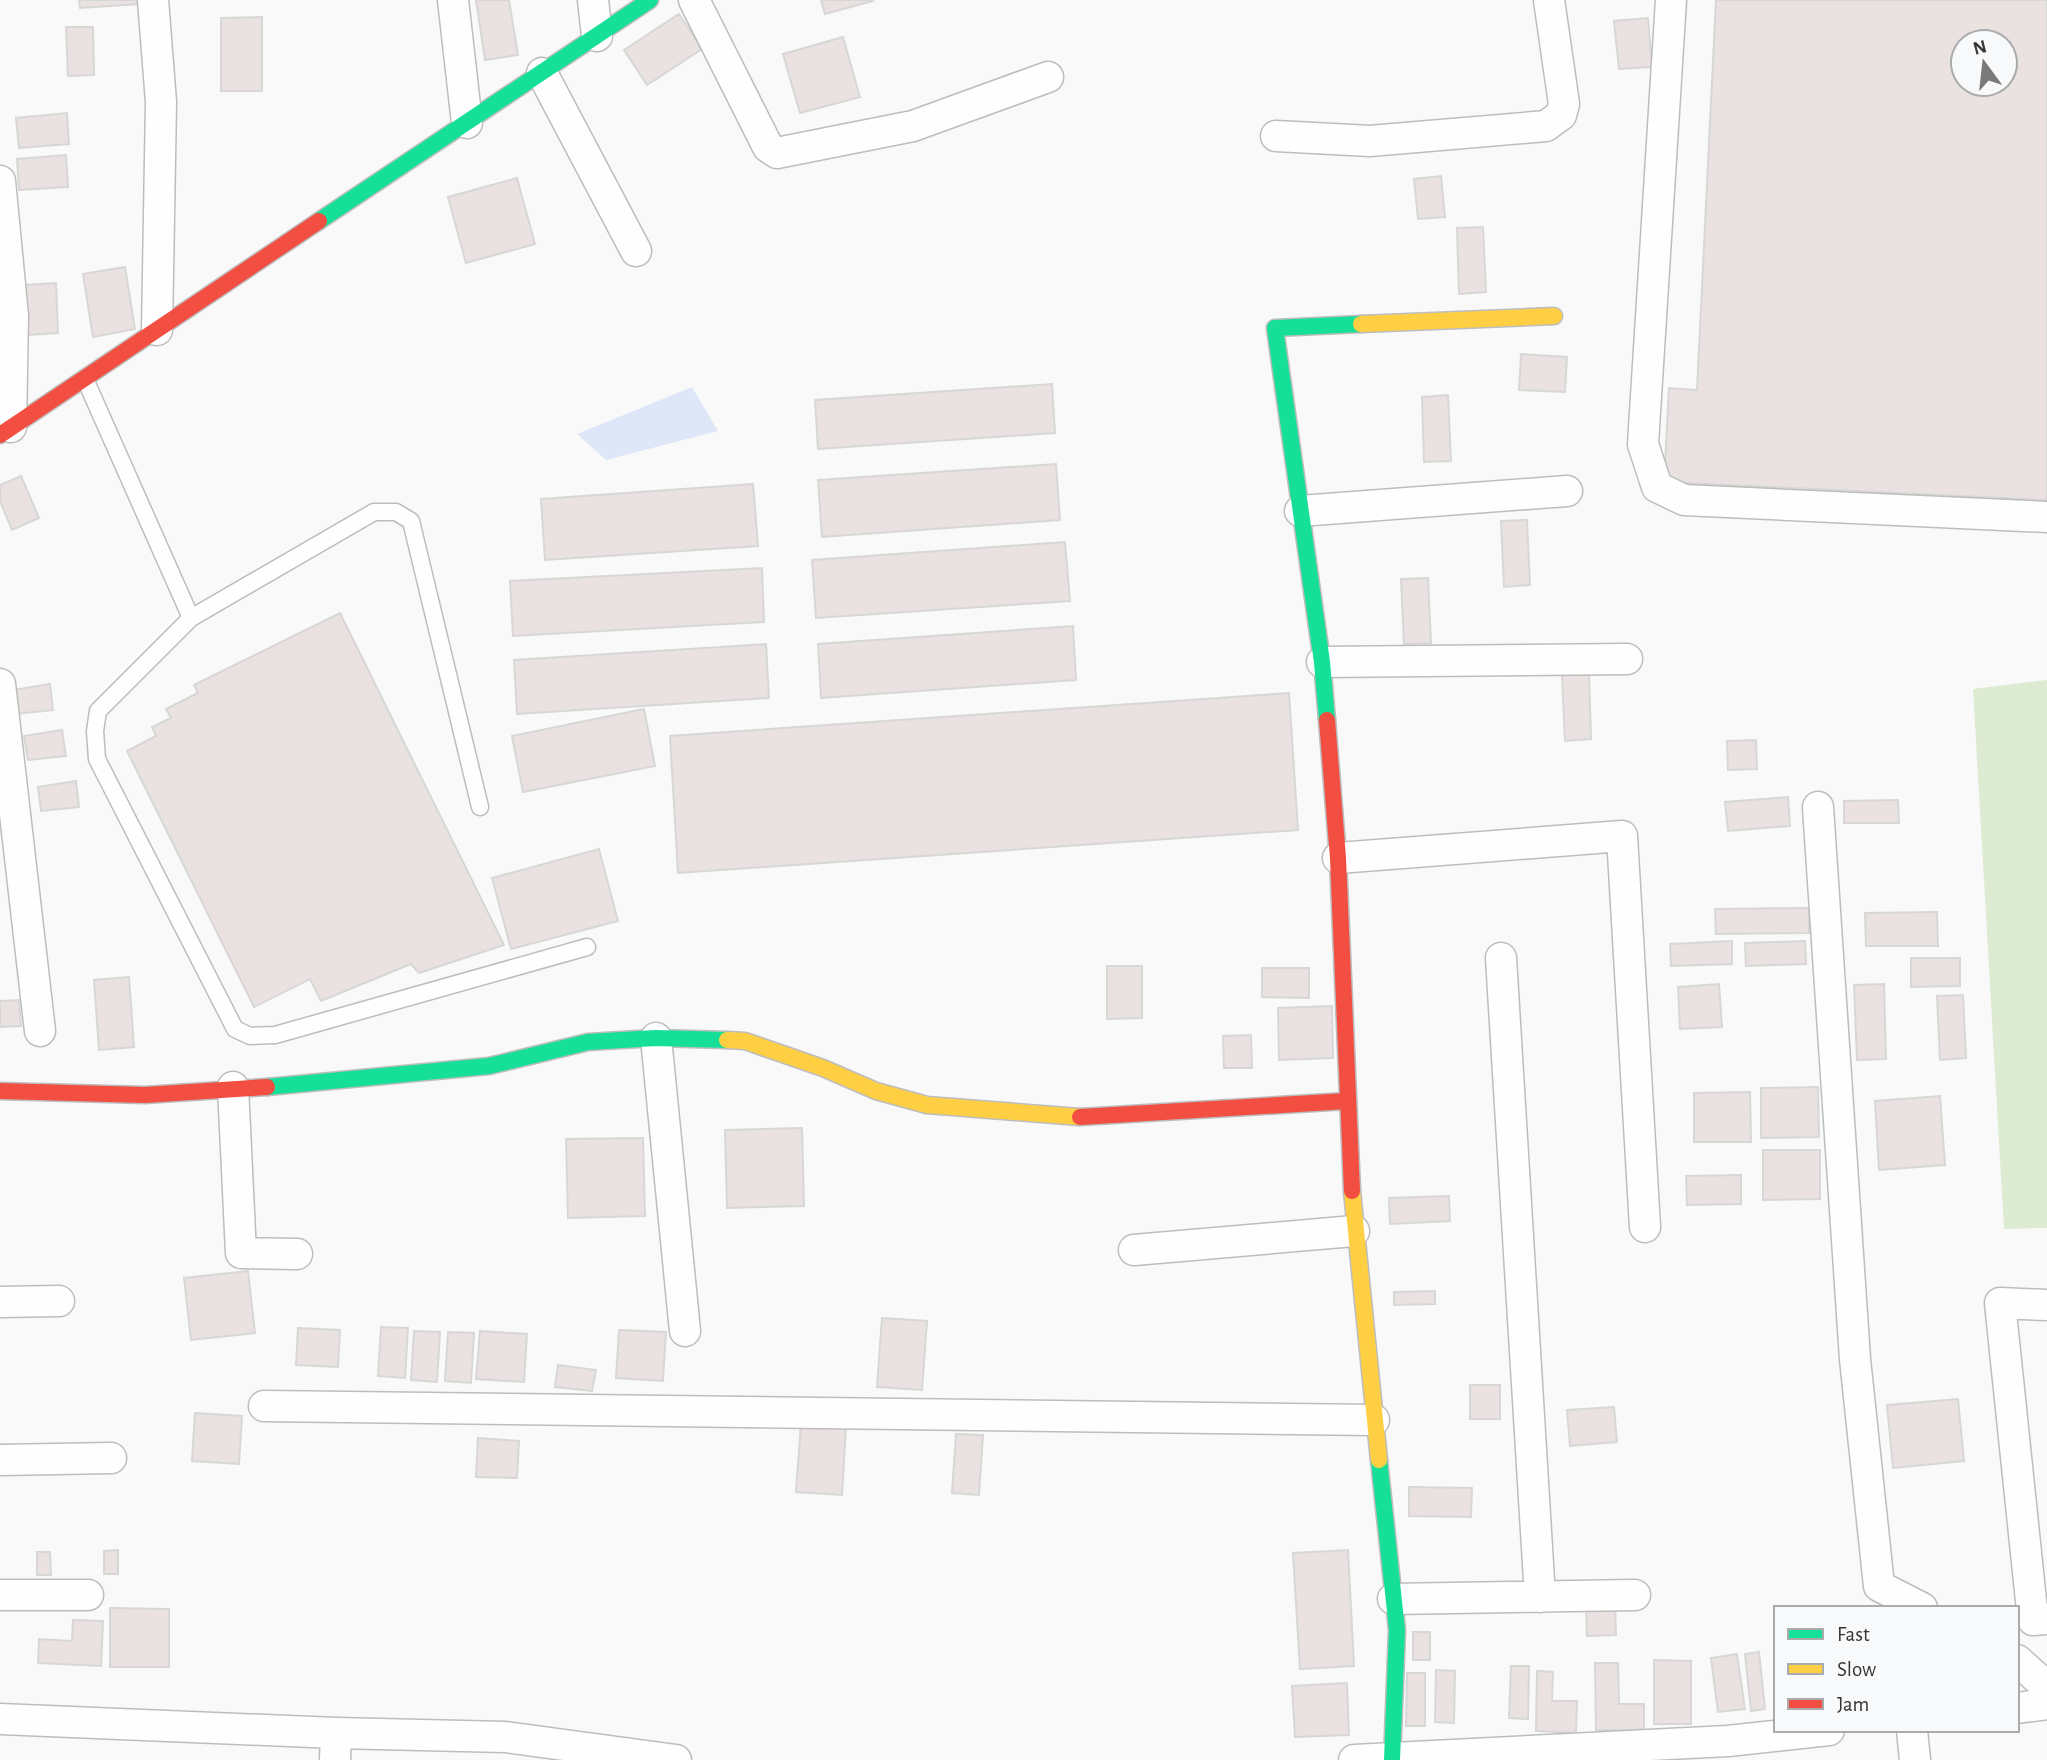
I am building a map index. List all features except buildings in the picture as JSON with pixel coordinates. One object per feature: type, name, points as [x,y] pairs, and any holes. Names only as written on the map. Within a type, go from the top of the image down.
[{"type":"street","points":[[153,0],[161,102],[158,330]]},
{"type":"street","points":[[453,0],[467,123]]},
{"type":"street","points":[[593,0],[597,36]]},
{"type":"street","points":[[5,431],[650,0]]},
{"type":"street","points":[[694,0],[768,147],[777,153],[913,126],[1048,77]]},
{"type":"street","points":[[1276,136],[1370,141],[1546,126],[1561,116],[1564,104],[1549,0]]},
{"type":"street","points":[[1671,0],[1643,444],[1657,487],[1684,500],[2047,517]]},
{"type":"street","points":[[542,72],[636,251]]},
{"type":"street","points":[[0,181],[13,316],[5,431]]},
{"type":"street","points":[[1392,1759],[1396,1630],[1354,1231],[1338,858],[1322,662],[1275,328],[1554,316]]},
{"type":"street","points":[[1300,510],[1567,491]]},
{"type":"street","points":[[1322,662],[1627,659]]},
{"type":"street","points":[[0,684],[40,1031]]},
{"type":"street","points":[[1818,807],[1854,1346],[1879,1586],[1918,1606]]},
{"type":"street","points":[[1338,858],[1622,836],[1645,1227]]},
{"type":"street","points":[[1501,958],[1540,1597]]},
{"type":"street","points":[[0,1091],[145,1095],[349,1081],[488,1066],[588,1042],[656,1038],[745,1041],[823,1068],[876,1091],[927,1105],[1065,1118],[1347,1101]]},
{"type":"street","points":[[656,1038],[685,1331]]},
{"type":"street","points":[[233,1087],[241,1253],[297,1254]]},
{"type":"street","points":[[1134,1250],[1354,1231]]},
{"type":"street","points":[[0,1301],[59,1301]]},
{"type":"street","points":[[2047,1305],[2000,1303],[2033,1620],[2047,1619]]},
{"type":"street","points":[[264,1406],[1374,1420]]},
{"type":"street","points":[[0,1460],[111,1458]]},
{"type":"street","points":[[0,1595],[88,1595]]},
{"type":"street","points":[[1393,1599],[1636,1595]]},
{"type":"street","points":[[2019,1662],[2047,1687]]},
{"type":"street","points":[[2019,1708],[2047,1704]]},
{"type":"street","points":[[0,1718],[336,1747],[520,1750],[676,1760]]},
{"type":"street","points":[[1354,1760],[1729,1750],[1819,1732]]},
{"type":"street","points":[[1912,1732],[1914,1760]]},
{"type":"lane","points":[[85,379],[191,618]]},
{"type":"lane","points":[[480,807],[411,521],[396,512],[374,512],[191,618],[98,711],[95,731],[97,759],[235,1029],[250,1036],[275,1035],[587,947]]},
{"type":"green space","points":[[2047,680],[2047,1228],[2004,1229],[1973,689]]},
{"type":"water","points":[[692,387],[718,431],[606,460],[577,434]]},
{"type":"traffic: fast","points":[[319,221],[650,0]]},
{"type":"traffic: fast","points":[[1327,720],[1322,662],[1275,328],[1361,324]]},
{"type":"traffic: fast","points":[[267,1087],[489,1066],[588,1042],[656,1038],[727,1040]]},
{"type":"traffic: fast","points":[[1379,1460],[1397,1630],[1392,1760]]},
{"type":"traffic: slow","points":[[1361,324],[1554,316]]},
{"type":"traffic: slow","points":[[727,1040],[745,1041],[823,1068],[876,1091],[927,1105],[1080,1117]]},
{"type":"traffic: slow","points":[[1352,1191],[1379,1460]]},
{"type":"traffic: jam","points":[[0,435],[319,221]]},
{"type":"traffic: jam","points":[[1327,720],[1338,858],[1352,1191]]},
{"type":"traffic: jam","points":[[0,1091],[145,1095],[267,1087]]},
{"type":"traffic: jam","points":[[1080,1117],[1347,1101]]}]
